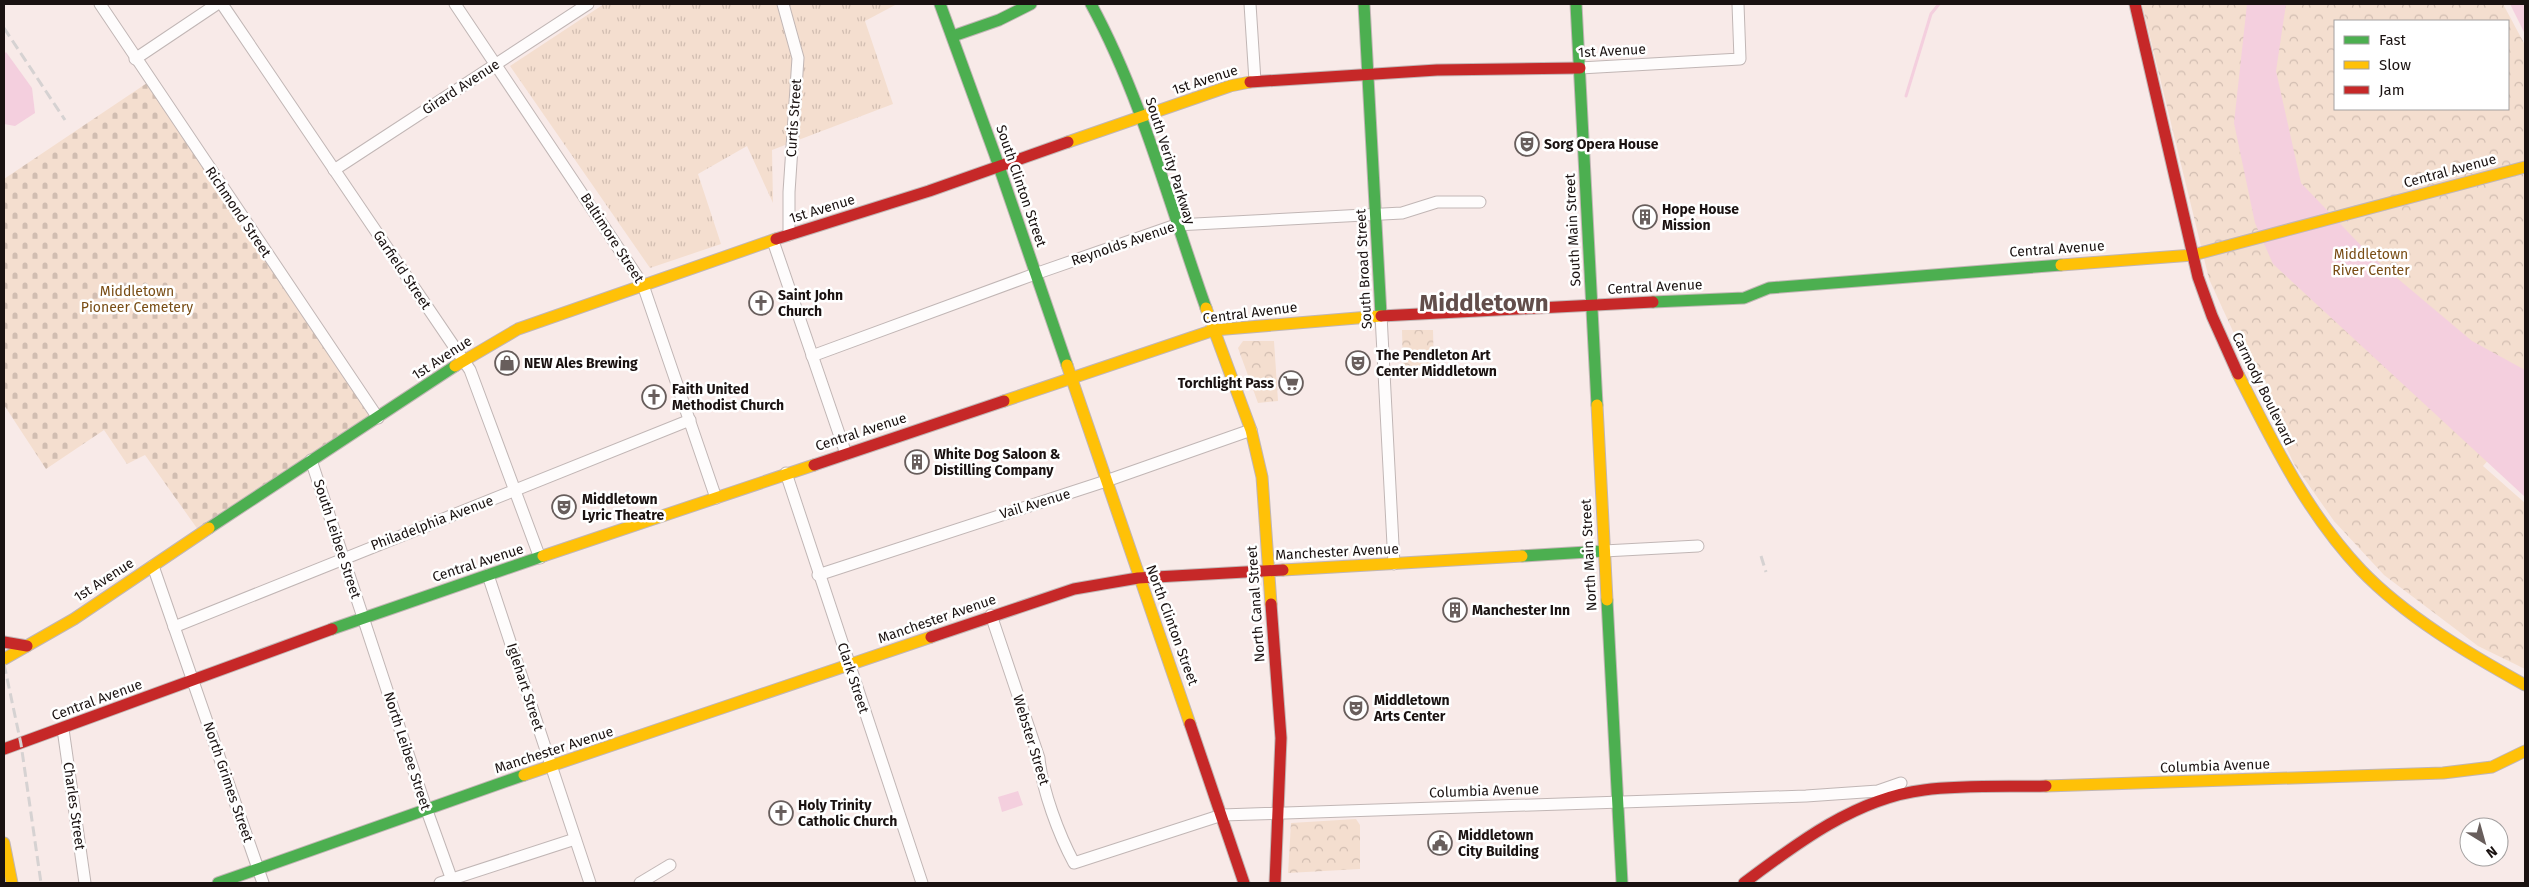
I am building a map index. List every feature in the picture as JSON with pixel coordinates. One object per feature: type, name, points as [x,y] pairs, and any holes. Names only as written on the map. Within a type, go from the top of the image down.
[{"type":"street","name":"Richmond Street","points":[[100,4],[135,59],[378,418]]},
{"type":"street","points":[[135,59],[217,4]]},
{"type":"street","name":"Garfield Street","points":[[222,4],[470,370],[540,558]]},
{"type":"street","name":"Baltimore Street","points":[[455,4],[644,285],[716,498]]},
{"type":"street","name":"Girard Avenue","points":[[334,170],[588,4]]},
{"type":"street","name":"Curtis Street","points":[[784,4],[798,58],[789,192],[789,235]]},
{"type":"street","name":"South Clinton Street","points":[[940,4],[953,36],[1071,378]]},
{"type":"street","points":[[953,36],[999,20],[1031,4]]},
{"type":"street","name":"South Verity Parkway","points":[[1091,4],[1113,45],[1214,330]]},
{"type":"street","points":[[1250,4],[1254,81]]},
{"type":"street","name":"South Broad Street","points":[[1364,4],[1394,564]]},
{"type":"street","name":"South Main Street","points":[[1576,4],[1592,306]]},
{"type":"street","name":"1st Avenue","points":[[4,659],[74,618],[463,361],[518,329],[789,235],[1140,118],[1203,94],[1254,81],[1475,69],[1580,68],[1740,59],[1738,4]]},
{"type":"street","name":"Carmody Boulevard","points":[[2136,4],[2190,236],[2192,255],[2203,290],[2232,362],[2276,452],[2321,521],[2361,571],[2419,620],[2476,658],[2525,685]]},
{"type":"street","name":"Central Avenue","points":[[4,749],[363,618],[786,473],[1214,330],[1255,325],[1381,316],[1744,298],[1769,288],[2192,255],[2525,168]]},
{"type":"street","name":"Reynolds Avenue","points":[[812,356],[1035,274],[1176,226],[1375,213],[1402,213],[1437,202],[1480,202]]},
{"type":"street","points":[[773,241],[846,454]]},
{"type":"street","name":"North Main Street","points":[[1592,306],[1622,883]]},
{"type":"street","name":"North Canal Street","points":[[1214,330],[1251,430],[1262,477],[1281,738],[1276,813],[1275,883]]},
{"type":"street","name":"North Clinton Street","points":[[1071,378],[1244,883]]},
{"type":"street","name":"Philadelphia Avenue","points":[[174,627],[690,420]]},
{"type":"street","name":"Vail Avenue","points":[[818,575],[1106,481],[1251,430]]},
{"type":"street","name":"South Leibee Street","points":[[311,460],[363,618]]},
{"type":"street","name":"Clark Street","points":[[786,473],[818,575],[922,883]]},
{"type":"street","name":"Manchester Avenue","points":[[218,883],[426,808],[849,666],[991,615],[1074,589],[1138,578],[1698,546]]},
{"type":"street","name":"North Grimes Street","points":[[153,566],[264,883]]},
{"type":"street","name":"Iglehart Street","points":[[488,575],[590,883]]},
{"type":"street","name":"Webster Street","points":[[991,615],[1039,758],[1040,773],[1066,848],[1074,863]]},
{"type":"street","name":"North Leibee Street","points":[[363,618],[452,881]]},
{"type":"street","points":[[4,642],[27,646]]},
{"type":"street","name":"Charles Street","points":[[63,729],[85,883]]},
{"type":"street","name":"Columbia Avenue","points":[[1074,863],[1222,815],[1806,796],[1902,788],[2053,786],[2442,773],[2492,767],[2525,751]]},
{"type":"street","points":[[1744,883],[1830,823],[1902,788]]},
{"type":"street","points":[[440,883],[452,881],[575,839]]},
{"type":"street","points":[[4,843],[12,883]]},
{"type":"street","points":[[640,883],[670,866]]},
{"type":"green space","points":[[604,4],[897,4],[865,21],[893,104],[772,150],[773,203],[747,146],[698,174],[721,244],[650,268],[510,66]]},
{"type":"green space","name":"Middletown River Center","points":[[2142,4],[2503,4],[2525,45],[2525,419],[2483,466],[2525,503],[2525,669],[2478,646],[2384,575],[2334,521],[2294,464],[2209,279]]},
{"type":"green space","name":"Middletown Pioneer Cemetery","points":[[150,81],[378,418],[201,534],[145,455],[127,464],[104,430],[46,469],[4,405],[4,179]]},
{"type":"green space","points":[[1402,330],[1433,330],[1434,370],[1403,371]]},
{"type":"green space","points":[[1243,341],[1274,341],[1278,401],[1258,403],[1238,348]]},
{"type":"green space","points":[[1356,819],[1360,825],[1360,869],[1288,873],[1291,823]]},
{"type":"shaded area","points":[[2247,4],[2286,4],[2276,71],[2301,183],[2372,257],[2472,341],[2525,370],[2525,497],[2273,264],[2255,223],[2234,123]]},
{"type":"shaded area","points":[[2510,4],[2525,4],[2525,34]]},
{"type":"shaded area","points":[[6,52],[32,88],[35,113],[15,126],[4,124],[4,54]]},
{"type":"shaded area","points":[[1018,791],[1023,805],[1002,812],[998,797]]},
{"type":"waterway","points":[[1906,96],[1931,14],[1939,4]]},
{"type":"railway","points":[[4,28],[65,120]]},
{"type":"railway","points":[[1761,556],[1766,572]]},
{"type":"railway","points":[[4,664],[21,744],[41,883]]},
{"type":"traffic: fast","points":[[940,4],[995,155],[1067,365]]},
{"type":"traffic: fast","points":[[953,36],[999,20],[1031,4]]},
{"type":"traffic: fast","points":[[1091,4],[1109,40],[1140,115],[1206,308]]},
{"type":"traffic: fast","points":[[1364,4],[1381,315]]},
{"type":"traffic: fast","points":[[1576,4],[1597,405]]},
{"type":"traffic: fast","points":[[1653,302],[1744,298],[1769,288],[2061,265]]},
{"type":"traffic: fast","points":[[209,528],[455,366]]},
{"type":"traffic: fast","points":[[1522,556],[1604,551]]},
{"type":"traffic: fast","points":[[332,629],[543,556]]},
{"type":"traffic: fast","points":[[1607,600],[1622,883]]},
{"type":"traffic: fast","points":[[218,883],[524,775]]},
{"type":"traffic: slow","points":[[1068,142],[1230,86],[1250,82]]},
{"type":"traffic: slow","points":[[2061,265],[2193,255],[2525,167]]},
{"type":"traffic: slow","points":[[455,366],[518,329],[776,239]]},
{"type":"traffic: slow","points":[[1206,308],[1251,430],[1262,477],[1271,604]]},
{"type":"traffic: slow","points":[[1004,401],[1214,330],[1381,316]]},
{"type":"traffic: slow","points":[[1067,365],[1190,724]]},
{"type":"traffic: slow","points":[[2238,374],[2292,476],[2324,525],[2361,570],[2397,603],[2438,633],[2525,685]]},
{"type":"traffic: slow","points":[[1597,405],[1607,600]]},
{"type":"traffic: slow","points":[[543,556],[814,465]]},
{"type":"traffic: slow","points":[[4,659],[74,619],[209,528]]},
{"type":"traffic: slow","points":[[1283,570],[1522,556]]},
{"type":"traffic: slow","points":[[524,775],[931,637]]},
{"type":"traffic: slow","points":[[2046,786],[2443,773],[2492,767],[2525,751]]},
{"type":"traffic: slow","points":[[4,843],[12,883]]},
{"type":"traffic: jam","points":[[2135,4],[2198,277],[2212,316],[2238,374]]},
{"type":"traffic: jam","points":[[1250,82],[1437,70],[1580,68]]},
{"type":"traffic: jam","points":[[776,239],[929,191],[1068,142]]},
{"type":"traffic: jam","points":[[1381,316],[1653,302]]},
{"type":"traffic: jam","points":[[814,465],[1004,401]]},
{"type":"traffic: jam","points":[[931,637],[1074,589],[1138,578],[1283,570]]},
{"type":"traffic: jam","points":[[1271,604],[1281,738],[1275,883]]},
{"type":"traffic: jam","points":[[4,749],[332,629]]},
{"type":"traffic: jam","points":[[4,642],[27,646]]},
{"type":"traffic: jam","points":[[1190,724],[1244,883]]},
{"type":"traffic: jam","points":[[1744,883],[1829,824],[1875,802],[1899,795],[1939,788],[2046,786]]},
{"type":"place","name":"Sorg Opera House","points":[[1527,144]]},
{"type":"place","name":"Hope House Mission","points":[[1645,217]]},
{"type":"place","name":"Saint John Church","points":[[761,303]]},
{"type":"place","name":"NEW Ales Brewing","points":[[507,363]]},
{"type":"place","name":"The Pendleton Art Center Middletown","points":[[1358,363]]},
{"type":"place","name":"Torchlight Pass","points":[[1291,383]]},
{"type":"place","name":"Faith United Methodist Church","points":[[654,397]]},
{"type":"place","name":"White Dog Saloon & Distilling Company","points":[[917,462]]},
{"type":"place","name":"Middletown Lyric Theatre","points":[[564,507]]},
{"type":"place","name":"Manchester Inn","points":[[1455,610]]},
{"type":"place","name":"Middletown Arts Center","points":[[1356,708]]},
{"type":"place","name":"Holy Trinity Catholic Church","points":[[781,813]]},
{"type":"place","name":"Middletown City Building","points":[[1440,843]]},
{"type":"district","name":"Middletown","points":[[1484,303]]}]
